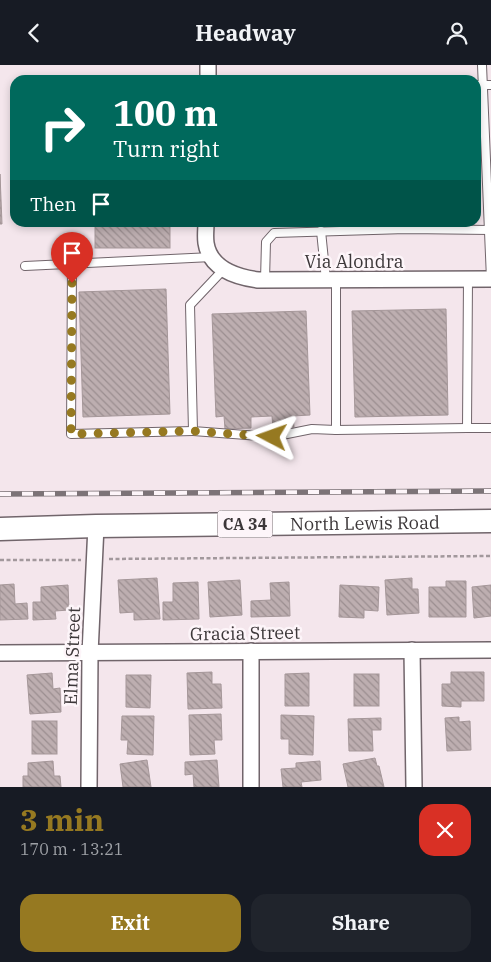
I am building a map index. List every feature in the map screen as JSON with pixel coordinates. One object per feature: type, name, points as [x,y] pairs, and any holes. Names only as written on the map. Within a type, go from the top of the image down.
[{"type":"main road","name":"North Lewis Road","points":[[0,529],[491,521]]},
{"type":"street","points":[[206,227],[206,243],[218,265]]},
{"type":"street","name":"Via Alondra","points":[[218,265],[230,274],[246,279],[265,280],[491,279]]},
{"type":"street","name":"Elma Street","points":[[89,787],[90,653],[96,526]]},
{"type":"street","name":"Gracia Street","points":[[0,653],[491,649]]},
{"type":"street","points":[[412,650],[414,787]]},
{"type":"street","points":[[250,651],[251,787]]},
{"type":"lane","points":[[482,65],[491,279]]},
{"type":"lane","points":[[265,280],[266,242],[274,233],[406,229],[490,230]]},
{"type":"lane","points":[[321,231],[331,280],[336,430]]},
{"type":"lane","points":[[72,264],[71,434],[193,431],[272,437],[312,429],[491,427]]},
{"type":"lane","points":[[25,266],[72,264],[218,265]]},
{"type":"lane","points":[[193,431],[190,305],[218,265]]},
{"type":"lane","points":[[467,427],[468,279]]},
{"type":"path","points":[[122,559],[491,556]]},
{"type":"path","points":[[0,560],[72,560]]},
{"type":"building","points":[[0,174],[2,224],[0,224]]},
{"type":"building","points":[[95,227],[170,227],[170,248],[95,248]]},
{"type":"building","points":[[166,289],[170,414],[83,417],[79,292]]},
{"type":"building","points":[[446,309],[448,415],[355,417],[352,311]]},
{"type":"building","points":[[306,311],[310,415],[293,416],[294,427],[273,428],[272,416],[251,417],[251,428],[225,429],[224,416],[216,417],[212,314]]},
{"type":"building","points":[[157,578],[160,619],[134,620],[134,612],[120,613],[118,580]]},
{"type":"building","points":[[412,578],[412,589],[418,589],[419,613],[387,615],[385,580]]},
{"type":"building","points":[[240,580],[242,615],[210,617],[208,582]]},
{"type":"building","points":[[446,581],[466,581],[466,617],[429,617],[429,587],[446,587]]},
{"type":"building","points":[[198,582],[199,619],[163,620],[163,602],[173,602],[173,583]]},
{"type":"building","points":[[289,582],[290,616],[251,617],[251,601],[271,600],[270,583]]},
{"type":"building","points":[[14,584],[15,604],[27,603],[28,619],[0,620],[0,585]]},
{"type":"building","points":[[68,585],[69,610],[55,611],[56,619],[33,620],[33,602],[41,602],[41,587]]},
{"type":"building","points":[[340,585],[379,587],[378,611],[364,610],[364,618],[339,617]]},
{"type":"building","points":[[491,585],[491,616],[474,618],[472,587]]},
{"type":"building","points":[[212,672],[212,684],[221,684],[222,708],[188,709],[187,673]]},
{"type":"building","points":[[451,672],[484,672],[484,701],[461,701],[461,707],[442,706],[442,684],[451,684]]},
{"type":"building","points":[[52,673],[53,689],[60,688],[61,712],[30,714],[27,675]]},
{"type":"building","points":[[309,673],[309,706],[285,706],[285,674]]},
{"type":"building","points":[[354,674],[379,674],[379,706],[354,706]]},
{"type":"building","points":[[126,675],[151,675],[150,708],[126,707]]},
{"type":"building","points":[[221,714],[222,740],[214,740],[215,754],[190,755],[189,715]]},
{"type":"building","points":[[281,715],[314,716],[313,755],[289,754],[289,739],[281,739]]},
{"type":"building","points":[[122,716],[154,716],[153,755],[127,754],[128,740],[121,740]]},
{"type":"building","points":[[459,717],[459,722],[470,721],[471,750],[447,751],[445,718]]},
{"type":"building","points":[[381,718],[381,730],[372,730],[373,751],[349,751],[348,719]]},
{"type":"building","points":[[32,721],[57,721],[57,754],[32,754]]},
{"type":"building","points":[[375,758],[384,787],[348,787],[343,764]]},
{"type":"building","points":[[147,760],[151,787],[123,787],[120,764]]},
{"type":"building","points":[[217,760],[219,787],[194,787],[193,774],[185,775],[185,762]]},
{"type":"building","points":[[53,761],[54,776],[60,776],[61,787],[23,787],[23,776],[28,776],[28,763]]},
{"type":"building","points":[[320,761],[321,780],[301,782],[302,787],[283,787],[281,769],[296,768],[296,763]]},
{"type":"railway","points":[[0,494],[491,491]]},
{"type":"route","points":[[72,283],[71,434],[193,431],[272,437]]}]
